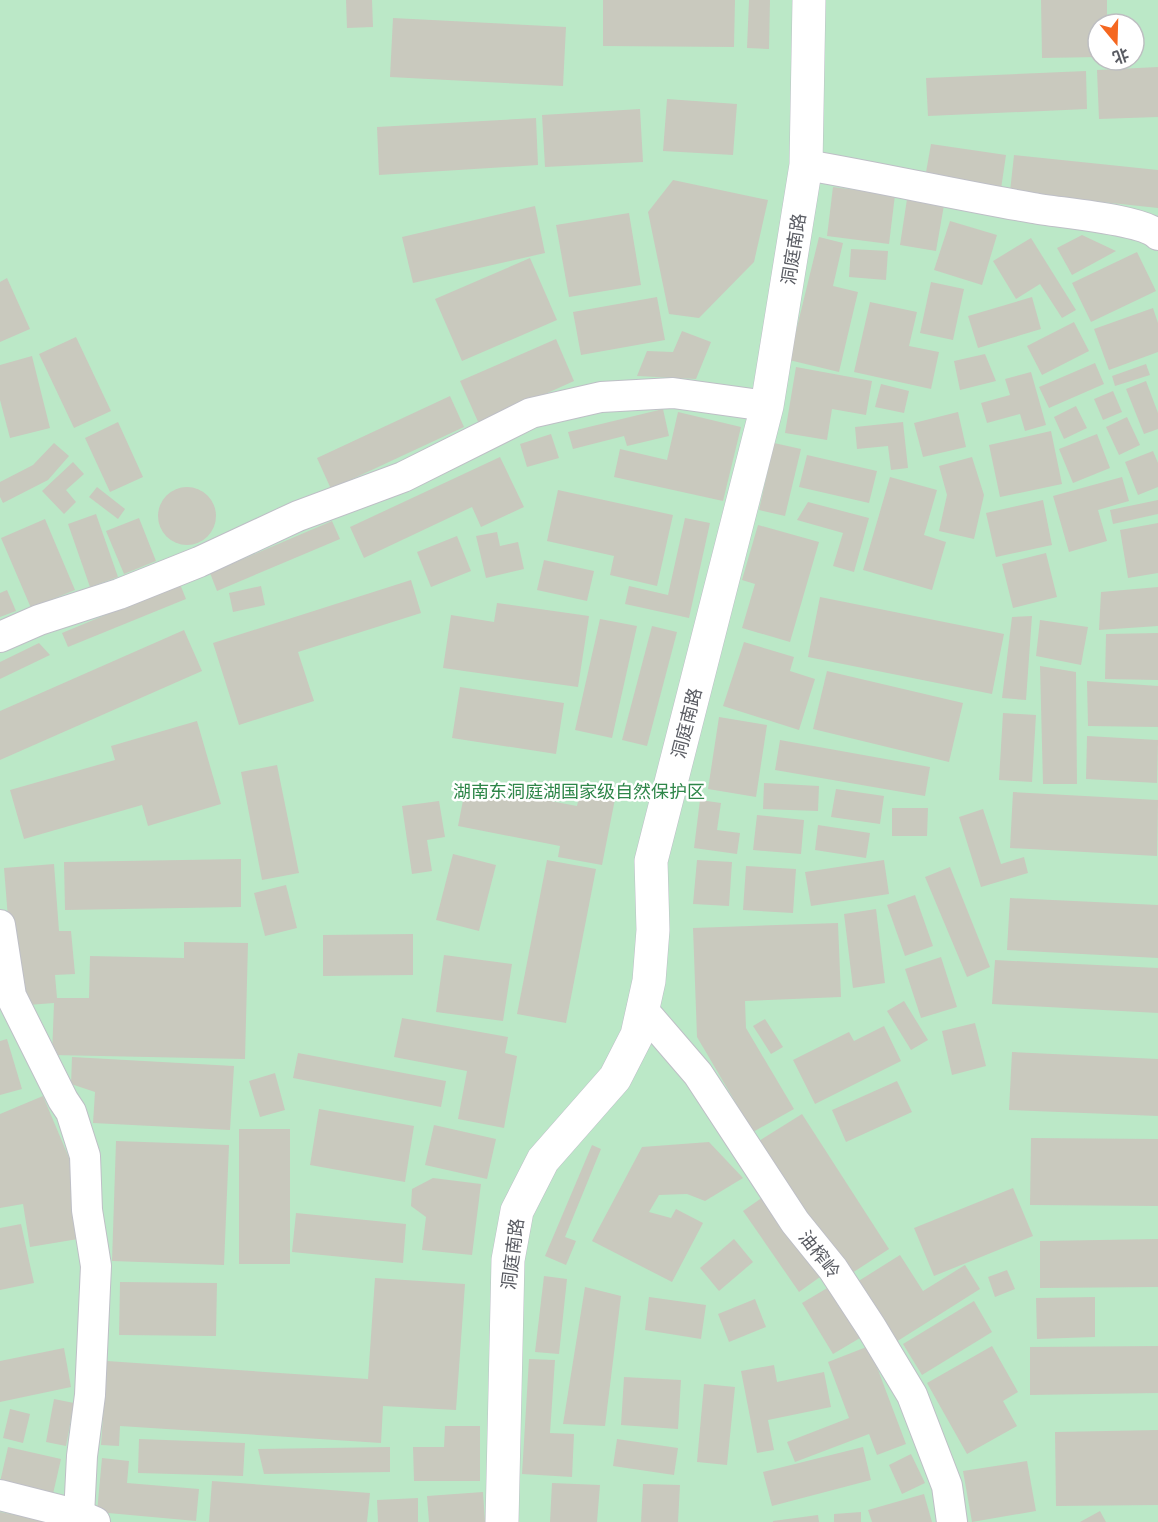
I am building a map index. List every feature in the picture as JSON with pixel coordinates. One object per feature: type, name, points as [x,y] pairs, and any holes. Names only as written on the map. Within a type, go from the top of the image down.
[{"type":"main road","name":"洞庭南路","points":[[502,1522],[508,1260],[517,1211],[543,1160],[615,1078],[637,1035],[649,981],[652,930],[651,861],[767,406],[806,165],[809,0]]},
{"type":"street","points":[[806,165],[1033,208],[1108,219],[1155,232],[1158,236]]},
{"type":"street","points":[[0,638],[39,621],[129,590],[199,562],[298,516],[402,477],[531,413],[601,397],[673,393],[767,406]]},
{"type":"street","points":[[0,925],[11,996],[71,1112],[86,1156],[87,1210],[96,1266],[90,1395],[82,1456],[87,1518],[0,1495]]},
{"type":"street","name":"油榨岭","points":[[642,1009],[698,1074],[795,1222],[833,1269],[895,1366],[912,1395],[947,1486],[952,1522]]},
{"type":"green space","name":"湖南东洞庭湖国家级自然保护区","points":[[0,0],[1158,0],[1158,1522],[0,1522]]},
{"type":"building","points":[[346,0],[372,0],[373,27],[347,28]]},
{"type":"building","points":[[603,0],[735,0],[734,47],[603,46]]},
{"type":"building","points":[[749,0],[770,0],[769,49],[747,48]]},
{"type":"building","points":[[1041,0],[1107,0],[1107,12],[1086,12],[1086,57],[1042,58]]},
{"type":"building","points":[[393,18],[566,27],[563,86],[390,77]]},
{"type":"building","points":[[1158,67],[1158,117],[1099,119],[1097,72],[1146,72],[1146,68]]},
{"type":"building","points":[[1086,71],[1087,109],[928,116],[926,78]]},
{"type":"building","points":[[667,99],[737,104],[733,155],[663,151]]},
{"type":"building","points":[[640,109],[643,162],[545,167],[542,115]]},
{"type":"building","points":[[536,118],[538,165],[379,175],[377,127]]},
{"type":"building","points":[[931,144],[1006,155],[1001,189],[925,178]]},
{"type":"building","points":[[1014,155],[1158,170],[1158,208],[1010,192]]},
{"type":"building","points":[[673,180],[768,200],[754,262],[699,318],[669,314],[648,212]]},
{"type":"building","points":[[833,187],[895,195],[889,244],[827,236]]},
{"type":"building","points":[[907,199],[944,205],[936,251],[900,245]]},
{"type":"building","points":[[535,206],[545,253],[413,283],[402,237]]},
{"type":"building","points":[[629,213],[641,285],[569,297],[556,225]]},
{"type":"building","points":[[950,221],[997,235],[982,285],[934,270]]},
{"type":"building","points":[[1082,235],[1116,251],[1072,275],[1057,248]]},
{"type":"building","points":[[819,237],[843,243],[833,286],[858,292],[839,372],[789,360]]},
{"type":"building","points":[[1031,238],[1076,310],[1062,318],[1040,284],[1016,299],[993,261]]},
{"type":"building","points":[[851,249],[888,251],[886,280],[849,277]]},
{"type":"building","points":[[1137,252],[1156,291],[1091,322],[1072,283]]},
{"type":"building","points":[[530,258],[557,320],[462,361],[435,299]]},
{"type":"building","points":[[7,278],[30,329],[0,342],[0,282]]},
{"type":"building","points":[[931,282],[964,289],[953,340],[920,333]]},
{"type":"building","points":[[657,297],[665,340],[581,355],[573,312]]},
{"type":"building","points":[[1032,297],[1041,329],[978,348],[968,316]]},
{"type":"building","points":[[870,302],[917,312],[909,346],[939,352],[931,389],[854,372]]},
{"type":"building","points":[[1153,308],[1158,323],[1158,352],[1109,370],[1094,329]]},
{"type":"building","points":[[1074,322],[1089,351],[1042,375],[1027,346]]},
{"type":"building","points":[[682,331],[711,342],[696,379],[637,376],[647,351],[673,352]]},
{"type":"building","points":[[76,337],[111,411],[74,428],[39,354]]},
{"type":"building","points":[[556,339],[574,381],[479,424],[460,381]]},
{"type":"building","points":[[985,354],[996,381],[960,390],[954,361]]},
{"type":"building","points":[[32,356],[50,428],[10,438],[0,400],[0,365]]},
{"type":"building","points":[[1095,363],[1104,384],[1049,408],[1039,387]]},
{"type":"building","points":[[1146,364],[1150,375],[1115,386],[1112,376]]},
{"type":"building","points":[[796,367],[872,381],[866,415],[832,409],[827,440],[785,433]]},
{"type":"building","points":[[1031,372],[1046,425],[1025,431],[1020,414],[987,423],[981,403],[1010,395],[1005,379]]},
{"type":"building","points":[[1146,381],[1158,413],[1158,429],[1144,434],[1126,389]]},
{"type":"building","points":[[881,384],[909,391],[904,413],[875,407]]},
{"type":"building","points":[[1113,391],[1122,412],[1103,420],[1094,399]]},
{"type":"building","points":[[450,396],[464,427],[331,489],[317,458]]},
{"type":"building","points":[[1076,406],[1087,428],[1064,439],[1054,417]]},
{"type":"building","points":[[663,409],[669,436],[627,446],[624,436],[573,449],[568,432]]},
{"type":"building","points":[[678,412],[741,427],[723,501],[614,477],[620,449],[667,460]]},
{"type":"building","points":[[958,412],[966,447],[923,457],[914,423]]},
{"type":"building","points":[[1127,417],[1140,445],[1119,455],[1106,427]]},
{"type":"building","points":[[118,422],[143,477],[110,492],[85,438]]},
{"type":"building","points":[[903,422],[908,468],[891,470],[888,446],[857,449],[855,427]]},
{"type":"building","points":[[1051,431],[1062,484],[1000,497],[989,445]]},
{"type":"building","points":[[551,434],[559,458],[527,467],[520,444]]},
{"type":"building","points":[[1097,434],[1110,468],[1073,483],[1059,449]]},
{"type":"building","points":[[54,443],[69,456],[48,480],[3,503],[0,497],[0,482],[33,465]]},
{"type":"building","points":[[774,443],[801,449],[785,516],[759,510]]},
{"type":"building","points":[[1153,451],[1158,463],[1158,487],[1138,495],[1125,462]]},
{"type":"building","points":[[807,455],[877,471],[869,503],[799,487]]},
{"type":"building","points":[[500,457],[524,507],[481,527],[472,507],[364,558],[350,527]]},
{"type":"building","points":[[972,457],[984,495],[974,539],[939,531],[947,495],[939,466]]},
{"type":"building","points":[[73,462],[84,474],[66,490],[76,502],[64,514],[42,491]]},
{"type":"building","points":[[890,477],[937,490],[924,535],[946,542],[932,590],[863,570]]},
{"type":"building","points":[[1122,477],[1129,501],[1098,510],[1107,541],[1069,552],[1053,496]]},
{"type":"building","points":[[97,487],[125,509],[118,519],[89,497]]},
{"type":"building","points":[[187,487],[198,489],[208,495],[214,505],[216,516],[214,527],[208,537],[198,543],[187,545],[176,543],[166,537],[160,527],[158,516],[160,505],[166,495],[176,489]]},
{"type":"building","points":[[558,490],[673,515],[657,586],[610,575],[614,556],[547,541]]},
{"type":"building","points":[[1043,500],[1052,545],[996,557],[986,513]]},
{"type":"building","points":[[1158,500],[1158,514],[1113,524],[1110,510]]},
{"type":"building","points":[[808,502],[869,518],[854,572],[833,566],[843,533],[797,520]]},
{"type":"building","points":[[96,514],[118,577],[90,587],[68,524]]},
{"type":"building","points":[[139,518],[156,561],[124,574],[106,531]]},
{"type":"building","points":[[685,518],[710,523],[689,618],[625,604],[629,586],[668,595]]},
{"type":"building","points":[[45,519],[75,590],[31,608],[1,538]]},
{"type":"building","points":[[332,521],[340,539],[217,591],[210,573]]},
{"type":"building","points":[[1158,523],[1158,573],[1128,578],[1120,530]]},
{"type":"building","points":[[758,525],[819,542],[790,642],[742,628],[755,584],[742,580]]},
{"type":"building","points":[[497,532],[500,546],[518,542],[524,569],[486,578],[476,536]]},
{"type":"building","points":[[457,536],[471,571],[431,587],[417,552]]},
{"type":"building","points":[[1046,553],[1057,597],[1013,608],[1002,564]]},
{"type":"building","points":[[544,560],[594,571],[587,601],[537,590]]},
{"type":"building","points":[[411,580],[421,613],[298,652],[314,701],[239,725],[213,643]]},
{"type":"building","points":[[180,584],[186,599],[68,647],[62,633]]},
{"type":"building","points":[[261,586],[265,605],[233,612],[229,593]]},
{"type":"building","points":[[1158,587],[1158,626],[1099,630],[1101,592]]},
{"type":"building","points":[[7,590],[16,611],[0,617],[0,593]]},
{"type":"building","points":[[820,597],[1004,634],[992,694],[808,657]]},
{"type":"building","points":[[497,603],[589,616],[578,687],[443,668],[451,615],[494,622]]},
{"type":"building","points":[[1032,616],[1026,700],[1002,698],[1012,617]]},
{"type":"building","points":[[600,619],[637,626],[612,738],[575,730]]},
{"type":"building","points":[[1040,620],[1088,627],[1081,665],[1036,656]]},
{"type":"building","points":[[652,626],[677,632],[647,746],[622,740]]},
{"type":"building","points":[[184,630],[202,671],[0,760],[0,711]]},
{"type":"building","points":[[1158,633],[1158,680],[1105,679],[1106,634]]},
{"type":"building","points":[[744,642],[794,657],[790,671],[815,679],[799,730],[723,706]]},
{"type":"building","points":[[39,643],[50,655],[0,679],[0,662]]},
{"type":"building","points":[[1040,666],[1076,672],[1077,784],[1043,784]]},
{"type":"building","points":[[827,671],[963,703],[949,762],[813,729]]},
{"type":"building","points":[[1087,681],[1158,686],[1158,727],[1088,726]]},
{"type":"building","points":[[460,687],[564,703],[556,754],[452,738]]},
{"type":"building","points":[[1003,713],[1036,715],[1032,782],[999,780]]},
{"type":"building","points":[[719,717],[767,725],[756,797],[708,789]]},
{"type":"building","points":[[197,721],[221,804],[148,826],[142,805],[24,839],[10,790],[115,760],[111,746]]},
{"type":"building","points":[[1087,736],[1158,740],[1157,783],[1086,779]]},
{"type":"building","points":[[780,740],[930,767],[925,796],[775,770]]},
{"type":"building","points":[[277,765],[299,873],[262,880],[241,772]]},
{"type":"building","points":[[764,783],[819,786],[818,811],[763,809]]},
{"type":"building","points":[[466,785],[577,806],[580,792],[615,799],[602,865],[558,857],[560,846],[458,826]]},
{"type":"building","points":[[836,789],[884,796],[880,824],[831,817]]},
{"type":"building","points":[[1013,792],[1158,800],[1157,856],[1010,848]]},
{"type":"building","points":[[700,800],[721,803],[717,830],[740,833],[737,854],[694,848]]},
{"type":"building","points":[[439,801],[445,837],[427,840],[432,871],[412,874],[402,806]]},
{"type":"building","points":[[892,808],[928,808],[927,836],[892,836]]},
{"type":"building","points":[[983,809],[1001,864],[1024,857],[1028,873],[981,887],[959,817]]},
{"type":"building","points":[[757,815],[804,820],[801,854],[753,850]]},
{"type":"building","points":[[818,825],[870,833],[866,858],[815,850]]},
{"type":"building","points":[[453,854],[496,865],[479,931],[436,920]]},
{"type":"building","points":[[241,859],[241,907],[65,910],[64,862]]},
{"type":"building","points":[[547,860],[596,869],[566,1023],[517,1014]]},
{"type":"building","points":[[697,860],[732,862],[729,906],[693,904]]},
{"type":"building","points":[[884,860],[889,894],[811,906],[805,872]]},
{"type":"building","points":[[54,864],[59,931],[71,931],[75,974],[55,975],[57,998],[89,998],[90,956],[184,958],[184,942],[248,943],[245,1059],[52,1055],[54,1003],[15,1006],[4,868]]},
{"type":"building","points":[[746,866],[796,869],[793,913],[743,910]]},
{"type":"building","points":[[950,867],[990,967],[967,977],[925,877]]},
{"type":"building","points":[[286,885],[297,928],[265,936],[254,893]]},
{"type":"building","points":[[915,895],[933,946],[905,956],[887,905]]},
{"type":"building","points":[[1010,898],[1158,905],[1158,958],[1007,950]]},
{"type":"building","points":[[876,909],[885,983],[853,988],[844,914]]},
{"type":"building","points":[[838,923],[841,997],[745,1001],[746,1028],[794,1109],[753,1132],[697,1037],[693,928]]},
{"type":"building","points":[[413,934],[413,975],[323,976],[323,935]]},
{"type":"building","points":[[444,955],[512,964],[503,1021],[436,1012]]},
{"type":"building","points":[[941,957],[957,1007],[921,1018],[905,969]]},
{"type":"building","points":[[995,960],[1158,968],[1158,1013],[992,1004]]},
{"type":"building","points":[[904,1001],[928,1040],[911,1050],[887,1011]]},
{"type":"building","points":[[402,1018],[508,1037],[505,1053],[517,1056],[504,1128],[458,1119],[467,1071],[394,1057]]},
{"type":"building","points":[[765,1019],[783,1047],[771,1054],[753,1026]]},
{"type":"building","points":[[975,1023],[986,1066],[952,1075],[942,1031]]},
{"type":"building","points":[[884,1026],[901,1061],[815,1104],[793,1060],[849,1032],[854,1041]]},
{"type":"building","points":[[7,1039],[22,1089],[0,1095],[0,1041]]},
{"type":"building","points":[[1012,1052],[1158,1059],[1158,1116],[1009,1110]]},
{"type":"building","points":[[298,1053],[446,1081],[441,1107],[293,1078]]},
{"type":"building","points":[[72,1057],[234,1066],[230,1130],[93,1123],[95,1092],[71,1084]]},
{"type":"building","points":[[275,1073],[285,1110],[260,1117],[249,1081]]},
{"type":"building","points":[[897,1081],[912,1112],[846,1142],[832,1110]]},
{"type":"building","points":[[43,1096],[72,1165],[84,1238],[30,1247],[23,1204],[0,1208],[0,1114]]},
{"type":"building","points":[[319,1109],[414,1126],[405,1182],[310,1165]]},
{"type":"building","points":[[802,1114],[889,1249],[846,1277],[759,1141]]},
{"type":"building","points":[[434,1125],[496,1139],[487,1179],[425,1165]]},
{"type":"building","points":[[239,1129],[290,1129],[290,1264],[239,1264]]},
{"type":"building","points":[[1031,1138],[1158,1139],[1158,1206],[1030,1205]]},
{"type":"building","points":[[116,1141],[229,1145],[224,1265],[112,1261]]},
{"type":"building","points":[[709,1142],[743,1178],[705,1201],[687,1194],[659,1195],[649,1212],[671,1218],[676,1209],[703,1223],[672,1282],[592,1241],[642,1147]]},
{"type":"building","points":[[592,1145],[601,1149],[565,1237],[576,1241],[566,1265],[545,1256]]},
{"type":"building","points":[[433,1178],[481,1184],[472,1255],[422,1250],[426,1217],[411,1206],[412,1189]]},
{"type":"building","points":[[1013,1188],[1033,1236],[934,1276],[914,1228]]},
{"type":"building","points":[[763,1197],[820,1277],[799,1292],[743,1211]]},
{"type":"building","points":[[296,1213],[406,1224],[403,1263],[292,1252]]},
{"type":"building","points":[[21,1224],[34,1283],[0,1290],[0,1228]]},
{"type":"building","points":[[734,1239],[753,1262],[719,1291],[700,1268]]},
{"type":"building","points":[[1158,1239],[1158,1287],[1040,1288],[1040,1241]]},
{"type":"building","points":[[900,1255],[923,1291],[965,1265],[980,1289],[896,1342],[857,1282]]},
{"type":"building","points":[[1007,1270],[1015,1289],[995,1297],[988,1277]]},
{"type":"building","points":[[544,1276],[567,1279],[559,1354],[535,1352]]},
{"type":"building","points":[[375,1278],[465,1284],[456,1410],[383,1406],[381,1443],[120,1426],[119,1446],[101,1445],[107,1361],[368,1379]]},
{"type":"building","points":[[120,1282],[217,1283],[216,1336],[119,1335]]},
{"type":"building","points":[[585,1287],[621,1296],[605,1426],[563,1424]]},
{"type":"building","points":[[829,1287],[860,1338],[833,1354],[802,1303]]},
{"type":"building","points":[[649,1297],[706,1305],[701,1339],[645,1330]]},
{"type":"building","points":[[1095,1297],[1095,1337],[1037,1339],[1036,1298]]},
{"type":"building","points":[[755,1299],[766,1327],[729,1342],[718,1314]]},
{"type":"building","points":[[974,1301],[992,1332],[922,1375],[903,1344]]},
{"type":"building","points":[[869,1346],[906,1444],[877,1455],[869,1434],[795,1462],[787,1442],[849,1418],[828,1362]]},
{"type":"building","points":[[992,1346],[1018,1392],[1003,1401],[1017,1426],[967,1454],[927,1383]]},
{"type":"building","points":[[1158,1346],[1158,1393],[1030,1395],[1030,1347]]},
{"type":"building","points":[[64,1348],[71,1387],[0,1402],[0,1361]]},
{"type":"building","points":[[529,1359],[555,1360],[550,1433],[574,1434],[572,1477],[522,1474]]},
{"type":"building","points":[[774,1365],[777,1382],[824,1372],[831,1407],[768,1420],[774,1450],[757,1453],[741,1371]]},
{"type":"building","points":[[624,1377],[681,1380],[678,1429],[621,1425]]},
{"type":"building","points":[[704,1384],[735,1387],[727,1465],[697,1462]]},
{"type":"building","points":[[54,1399],[74,1403],[66,1446],[46,1442]]},
{"type":"building","points":[[10,1409],[30,1414],[23,1443],[3,1438]]},
{"type":"building","points":[[445,1426],[480,1426],[480,1481],[414,1481],[413,1447],[444,1447]]},
{"type":"building","points":[[1158,1430],[1158,1505],[1056,1506],[1055,1432]]},
{"type":"building","points":[[139,1439],[245,1443],[243,1476],[138,1473]]},
{"type":"building","points":[[617,1439],[678,1448],[674,1475],[613,1466]]},
{"type":"building","points":[[8,1447],[61,1459],[53,1494],[0,1482]]},
{"type":"building","points":[[390,1447],[390,1472],[264,1474],[258,1449]]},
{"type":"building","points":[[863,1447],[871,1480],[772,1506],[763,1472]]},
{"type":"building","points":[[911,1454],[925,1483],[902,1494],[889,1465]]},
{"type":"building","points":[[102,1458],[129,1461],[127,1483],[199,1489],[196,1521],[97,1512]]},
{"type":"building","points":[[1027,1461],[1036,1511],[972,1522],[963,1471]]},
{"type":"building","points":[[212,1481],[370,1493],[367,1522],[209,1522]]},
{"type":"building","points":[[552,1483],[600,1485],[597,1522],[550,1522]]},
{"type":"building","points":[[643,1484],[680,1485],[678,1522],[641,1522]]},
{"type":"building","points":[[483,1492],[485,1522],[429,1522],[427,1496]]},
{"type":"building","points":[[924,1494],[932,1522],[872,1522],[868,1510]]},
{"type":"building","points":[[418,1498],[418,1522],[378,1522],[377,1500]]},
{"type":"building","points":[[1100,1511],[1106,1522],[1080,1522]]},
{"type":"building","points":[[0,1512],[47,1521],[47,1522],[0,1522]]},
{"type":"building","points":[[861,1512],[861,1522],[834,1522],[834,1514]]},
{"type":"building","points":[[818,1515],[819,1522],[773,1522],[773,1521]]}]
